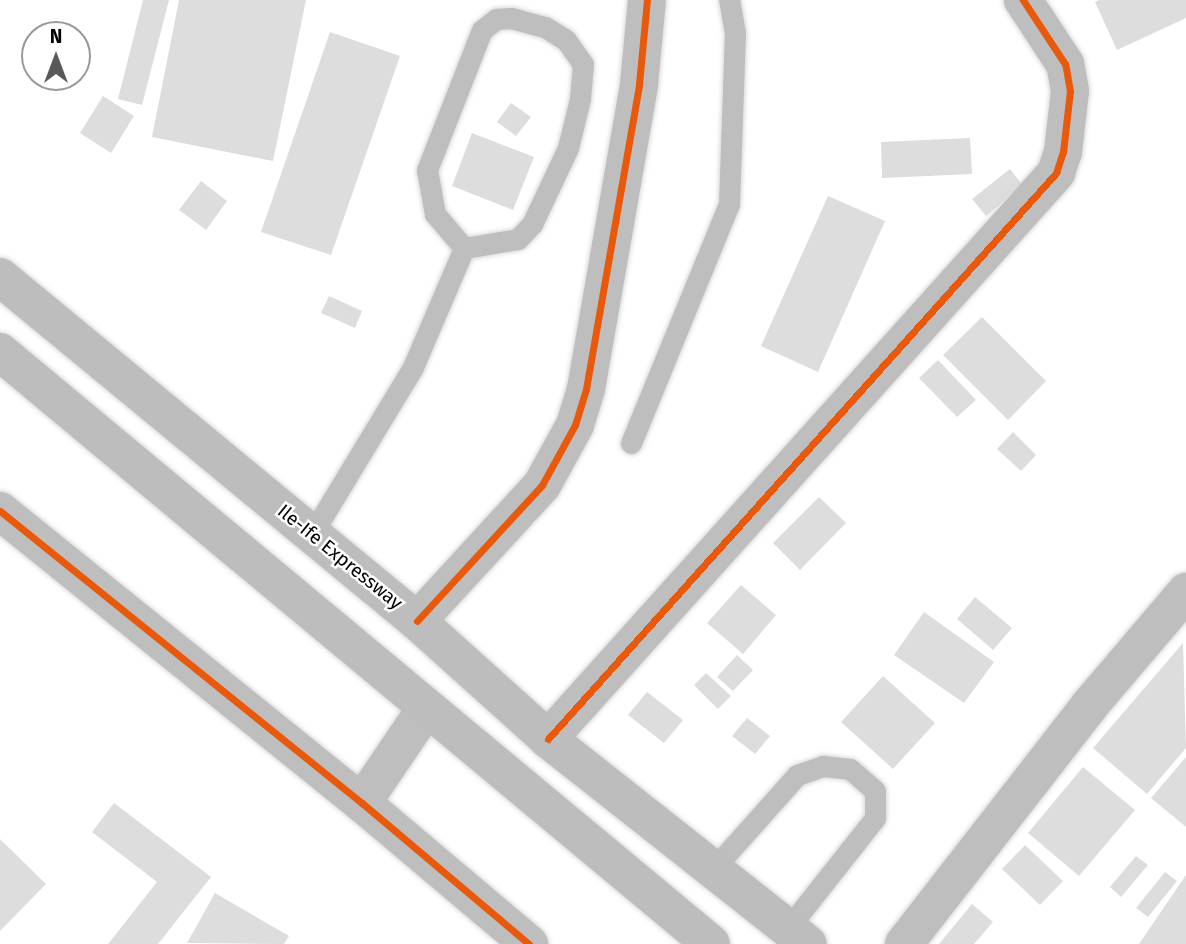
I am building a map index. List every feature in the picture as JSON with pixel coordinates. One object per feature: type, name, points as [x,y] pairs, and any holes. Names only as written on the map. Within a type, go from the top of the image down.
[{"type":"highway","name":"Ile-Ife Expressway","points":[[0,277],[417,621],[548,739],[715,867],[798,936]]},
{"type":"highway","points":[[0,352],[425,710],[711,944]]},
{"type":"street","points":[[417,621],[542,485],[575,425],[639,84],[646,0]]},
{"type":"street","points":[[548,739],[1056,173],[1063,152],[1070,91],[1066,73],[1023,0]]},
{"type":"street","points":[[0,511],[362,803],[529,944]]},
{"type":"street","points":[[904,944],[1089,706],[1186,592]]},
{"type":"street","points":[[362,803],[425,710]]},
{"type":"lane","points":[[631,443],[729,204],[735,33],[729,0]]},
{"type":"lane","points":[[511,18],[545,27],[566,40],[583,64],[580,99],[568,148],[549,195],[518,239],[464,248],[435,214],[427,170],[482,30],[496,19],[511,18]]},
{"type":"lane","points":[[312,534],[413,368],[464,248]]},
{"type":"lane","points":[[715,867],[797,775],[823,766],[850,769],[875,791],[875,818],[798,936]]},
{"type":"building","points":[[143,0],[169,0],[142,105],[118,99]]},
{"type":"building","points":[[179,0],[306,0],[273,161],[152,137]]},
{"type":"building","points":[[1186,0],[1186,18],[1117,50],[1095,2]]},
{"type":"building","points":[[330,32],[400,56],[331,255],[261,232]]},
{"type":"building","points":[[103,96],[134,116],[111,153],[80,133]]},
{"type":"building","points":[[511,103],[531,117],[516,136],[497,122]]},
{"type":"building","points":[[472,133],[534,157],[513,210],[452,186]]},
{"type":"building","points":[[970,138],[972,174],[882,178],[881,142]]},
{"type":"building","points":[[1010,169],[1023,186],[986,216],[972,199]]},
{"type":"building","points":[[201,181],[227,201],[206,230],[179,210]]},
{"type":"building","points":[[828,196],[885,221],[818,372],[761,346]]},
{"type":"building","points":[[329,296],[362,311],[355,328],[321,313]]},
{"type":"building","points":[[982,317],[1046,381],[1008,420],[943,355]]},
{"type":"building","points":[[938,360],[976,400],[957,417],[919,378]]},
{"type":"building","points":[[1013,432],[1036,455],[1021,471],[997,449]]},
{"type":"building","points":[[819,497],[846,523],[800,570],[773,543]]},
{"type":"building","points":[[741,585],[776,615],[743,654],[707,623]]},
{"type":"building","points":[[975,597],[1012,628],[993,650],[957,619]]},
{"type":"building","points":[[924,612],[994,662],[964,703],[894,655]]},
{"type":"building","points":[[1183,643],[1186,748],[1147,794],[1093,748]]},
{"type":"building","points":[[737,655],[753,670],[733,691],[717,677]]},
{"type":"building","points":[[706,673],[731,696],[718,709],[694,685]]},
{"type":"building","points":[[883,676],[935,723],[893,769],[841,722]]},
{"type":"building","points":[[647,692],[683,720],[664,743],[628,715]]},
{"type":"building","points":[[747,718],[770,736],[755,754],[732,736]]},
{"type":"building","points":[[1186,757],[1186,827],[1151,798]]},
{"type":"building","points":[[1083,767],[1135,810],[1079,876],[1028,833]]},
{"type":"building","points":[[114,803],[211,877],[158,944],[108,944],[157,882],[92,832]]},
{"type":"building","points":[[0,839],[46,884],[0,931]]},
{"type":"building","points":[[1025,845],[1063,881],[1040,905],[1002,869]]},
{"type":"building","points":[[1136,856],[1148,865],[1121,897],[1110,887]]},
{"type":"building","points":[[1165,872],[1177,881],[1148,917],[1136,908]]},
{"type":"building","points":[[1186,875],[1186,944],[1139,944]]},
{"type":"building","points":[[215,893],[289,936],[284,944],[187,943]]},
{"type":"building","points":[[972,904],[993,922],[974,944],[939,944]]},
{"type":"cycle path","points":[[417,621],[542,485],[575,425],[586,389],[639,84],[647,0]]},
{"type":"cycle path","points":[[548,739],[1056,173],[1063,152],[1070,91],[1065,64],[1023,0]]},
{"type":"cycle path","points":[[0,511],[362,803],[529,944]]}]
